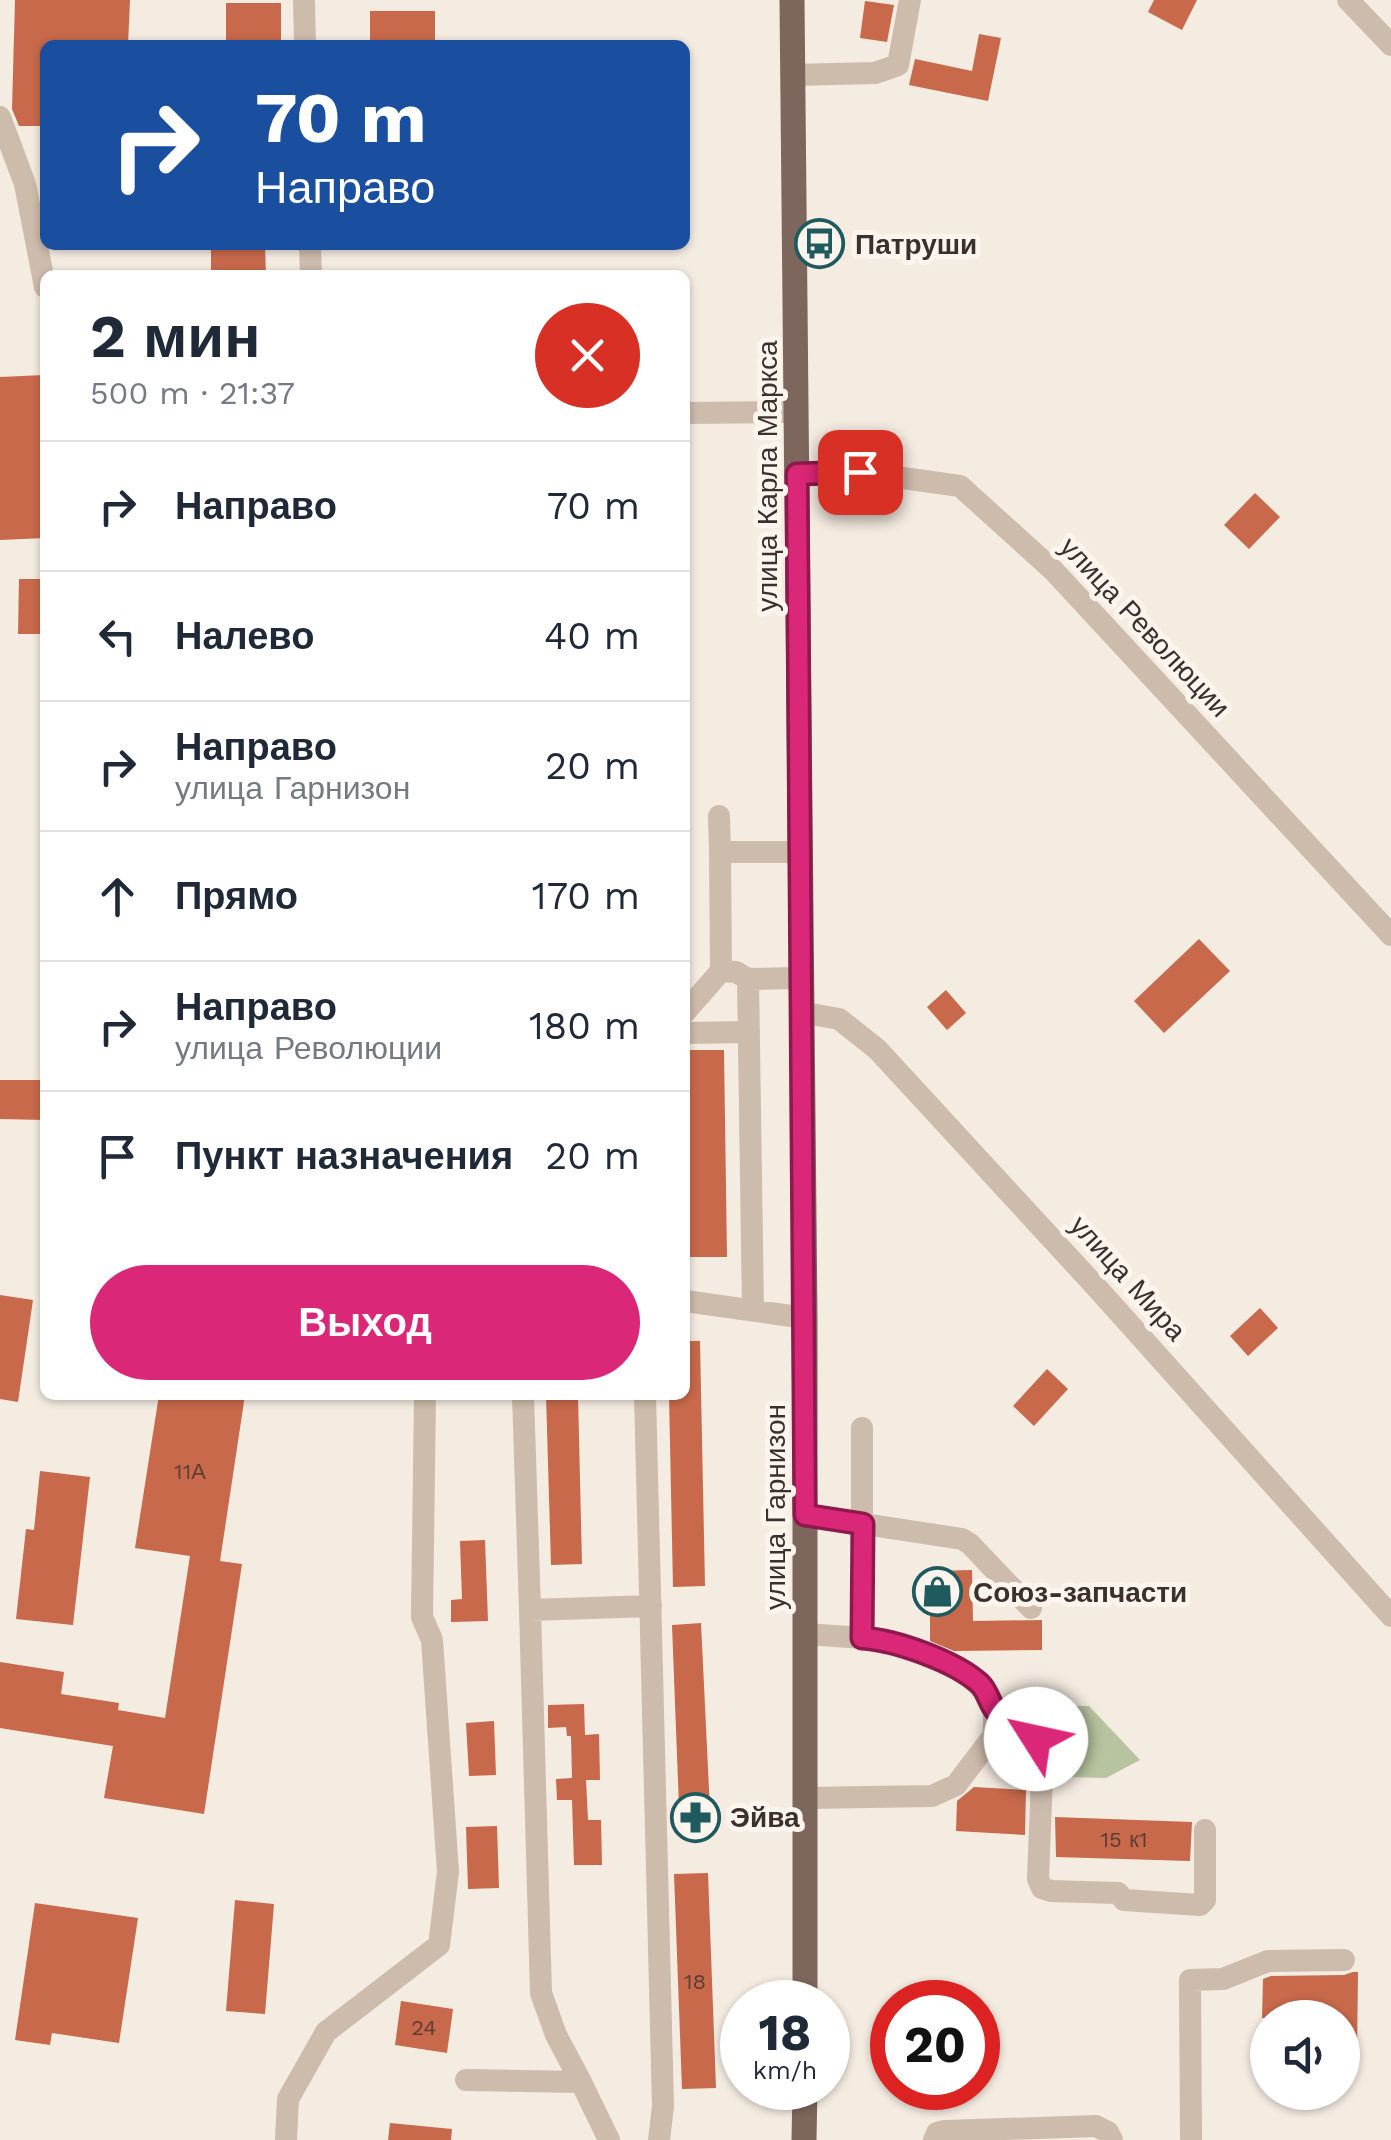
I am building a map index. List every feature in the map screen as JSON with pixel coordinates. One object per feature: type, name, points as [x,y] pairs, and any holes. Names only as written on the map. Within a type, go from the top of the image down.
[{"type":"main road","name":"улица Карла Маркса","points":[[792,0],[800,1012]]},
{"type":"main road","name":"улица Гарнизон","points":[[800,1012],[806,1318],[805,1980]]},
{"type":"main road","points":[[804,2110],[804,2140]]},
{"type":"street","points":[[304,0],[305,40]]},
{"type":"street","points":[[793,75],[875,73],[898,65],[910,0]]},
{"type":"street","points":[[1348,0],[1391,46]]},
{"type":"street","points":[[0,117],[25,184],[42,270]]},
{"type":"street","points":[[690,413],[797,412]]},
{"type":"street","name":"улица Революции","points":[[797,474],[860,472],[960,486],[1053,570],[1391,935]]},
{"type":"street","points":[[690,1006],[720,971],[719,816]]},
{"type":"street","points":[[720,852],[799,852]]},
{"type":"street","points":[[720,971],[736,972],[748,979],[800,978]]},
{"type":"street","points":[[748,979],[753,1310]]},
{"type":"street","name":"улица Мира","points":[[800,1012],[838,1019],[877,1049],[1390,1613]]},
{"type":"street","points":[[690,1032],[749,1032]]},
{"type":"street","points":[[725,1128],[750,1128]]},
{"type":"street","points":[[726,1178],[752,1177]]},
{"type":"street","points":[[690,1302],[806,1318]]},
{"type":"street","points":[[286,2140],[288,2099],[326,2032],[438,1945],[448,1872],[432,1640],[422,1617],[425,1400]]},
{"type":"street","points":[[524,1400],[540,1993],[556,2034],[610,2140]]},
{"type":"street","points":[[645,1400],[663,2106],[658,2140]]},
{"type":"street","points":[[862,1428],[862,1638]]},
{"type":"street","points":[[805,1515],[956,1538],[970,1544],[1031,1608]]},
{"type":"street","points":[[530,1610],[651,1606]]},
{"type":"street","points":[[804,1634],[880,1639],[914,1650],[969,1674],[985,1688],[994,1710],[994,1735],[956,1785],[932,1796],[806,1798]]},
{"type":"street","points":[[994,1710],[1036,1739],[1043,1751],[1038,1878],[1042,1888],[1118,1893],[1124,1900],[1203,1904],[1205,1830]]},
{"type":"street","points":[[1191,2140],[1190,1980],[1223,1978],[1268,1961],[1344,1960]]},
{"type":"street","points":[[466,2080],[581,2082]]},
{"type":"street","points":[[934,2140],[945,2131],[1096,2126],[1108,2132],[1112,2140]]},
{"type":"green space","points":[[1075,1706],[1089,1706],[1140,1760],[1106,1778],[1067,1777],[1068,1747],[1074,1746]]},
{"type":"building","points":[[15,0],[130,0],[128,40],[40,40],[40,126],[19,126],[12,109]]},
{"type":"building","points":[[1154,0],[1197,0],[1182,30],[1148,12]]},
{"type":"building","points":[[865,1],[894,5],[887,42],[860,38]]},
{"type":"building","points":[[226,3],[281,3],[281,40],[226,40]]},
{"type":"building","points":[[370,11],[435,11],[435,40],[370,40]]},
{"type":"building","points":[[979,34],[1001,38],[988,101],[909,85],[915,59],[972,71]]},
{"type":"building","points":[[211,250],[265,250],[266,270],[211,270]]},
{"type":"building","points":[[40,375],[40,538],[0,540],[0,377]]},
{"type":"building","points":[[1255,493],[1280,517],[1249,549],[1224,525]]},
{"type":"building","points":[[19,579],[40,579],[40,634],[18,634]]},
{"type":"building","points":[[1199,939],[1230,971],[1164,1033],[1134,1001]]},
{"type":"building","points":[[946,990],[966,1013],[947,1030],[927,1007]]},
{"type":"building","points":[[690,1050],[724,1050],[727,1257],[690,1257]]},
{"type":"building","points":[[0,1080],[40,1080],[40,1120],[0,1119]]},
{"type":"building","points":[[0,1295],[33,1300],[18,1402],[0,1399]]},
{"type":"building","points":[[1260,1308],[1278,1328],[1248,1356],[1230,1336]]},
{"type":"building","points":[[690,1341],[700,1341],[705,1586],[673,1587],[669,1400],[690,1400]]},
{"type":"building","points":[[1047,1369],[1068,1389],[1034,1426],[1013,1406]]},
{"type":"building","points":[[158,1400],[244,1400],[220,1561],[242,1564],[204,1814],[104,1798],[113,1746],[0,1728],[0,1662],[64,1672],[61,1694],[119,1703],[118,1710],[165,1718],[190,1556],[135,1548]]},
{"type":"building","points":[[546,1400],[578,1400],[582,1564],[551,1565]]},
{"type":"building","points":[[40,1471],[90,1477],[73,1625],[16,1619],[26,1529],[34,1530]]},
{"type":"building","points":[[485,1540],[488,1621],[451,1622],[451,1600],[462,1599],[460,1541]]},
{"type":"building","points":[[972,1570],[973,1621],[1042,1620],[1042,1650],[954,1651],[930,1641],[930,1571]]},
{"type":"building","points":[[701,1623],[711,1831],[680,1833],[672,1625]]},
{"type":"building","points":[[584,1704],[585,1735],[599,1734],[600,1780],[586,1780],[588,1820],[601,1820],[602,1865],[574,1865],[572,1800],[557,1800],[556,1779],[572,1778],[571,1736],[567,1736],[566,1727],[548,1728],[548,1705]]},
{"type":"building","points":[[494,1721],[496,1775],[469,1776],[466,1723]]},
{"type":"building","points":[[974,1787],[1026,1790],[1025,1835],[956,1831],[957,1801]]},
{"type":"building","points":[[1055,1817],[1192,1822],[1190,1861],[1056,1857]]},
{"type":"building","points":[[497,1826],[499,1888],[468,1889],[466,1827]]},
{"type":"building","points":[[708,1873],[716,2088],[682,2089],[674,1874]]},
{"type":"building","points":[[235,1900],[274,1904],[265,2014],[226,2011]]},
{"type":"building","points":[[35,1903],[138,1918],[119,2043],[52,2033],[50,2045],[15,2040]]},
{"type":"building","points":[[1358,1972],[1358,2000],[1262,2000],[1263,1979],[1271,1976]]},
{"type":"building","points":[[401,2001],[453,2009],[447,2053],[395,2045]]},
{"type":"building","points":[[390,2123],[452,2129],[451,2140],[388,2140]]},
{"type":"place","name":"Патруши","points":[[820,244]]},
{"type":"place","name":"Союз-запчасти","points":[[938,1592]]},
{"type":"place","name":"Эйва","points":[[695,1817]]},
{"type":"route","points":[[860,472],[797,474],[805,1515],[863,1524],[862,1638],[880,1639],[914,1650],[969,1674],[985,1688],[994,1710],[1036,1739]]}]
